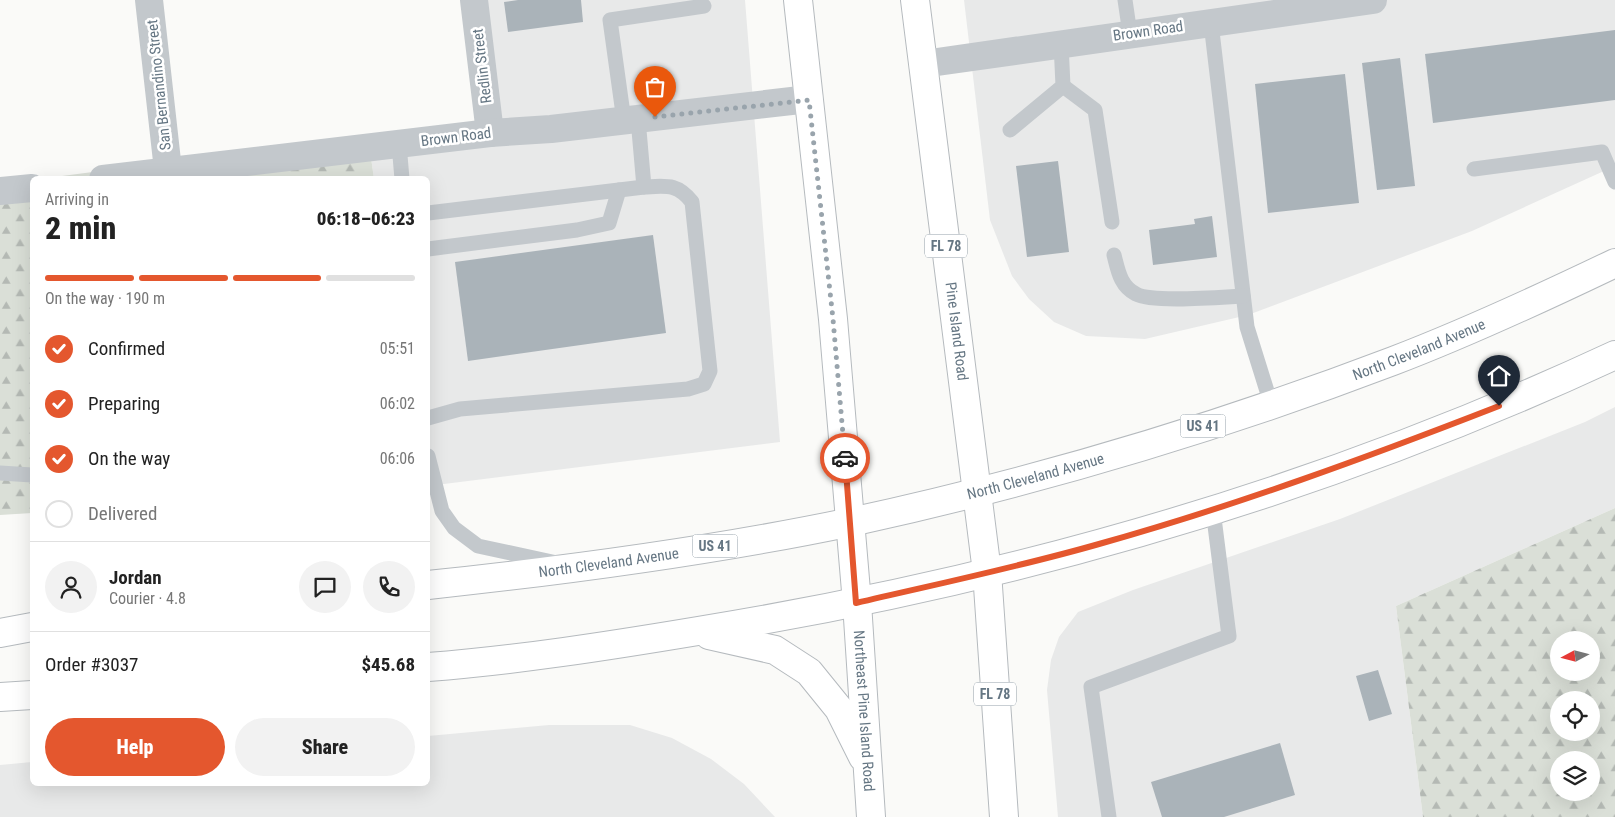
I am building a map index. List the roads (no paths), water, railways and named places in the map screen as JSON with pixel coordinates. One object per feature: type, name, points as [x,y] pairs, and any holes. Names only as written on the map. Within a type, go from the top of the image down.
[{"type":"main road","points":[[798,0],[833,319],[856,603]]},
{"type":"main road","name":"Pine Island Road","points":[[915,0],[987,572]]},
{"type":"main road","name":"North Cleveland Avenue","points":[[430,585],[578,567],[728,544],[850,522],[976,492],[1140,448],[1394,361],[1486,323],[1615,263]]},
{"type":"main road","points":[[430,667],[573,651],[856,603],[1097,545],[1213,510],[1419,437],[1499,406],[1615,355]]},
{"type":"main road","name":"FL 78","points":[[987,572],[1004,817]]},
{"type":"main road","name":"Northeast Pine Island Road","points":[[856,603],[871,817]]},
{"type":"main road","points":[[0,614],[30,612]]},
{"type":"main road","points":[[0,633],[30,627]]},
{"type":"main road","points":[[695,631],[775,650],[808,672],[838,709],[868,768]]},
{"type":"main road","points":[[0,697],[30,694]]},
{"type":"street","name":"San Bernandino Street","points":[[149,0],[168,174]]},
{"type":"street","name":"Redlin Street","points":[[474,0],[490,133]]},
{"type":"street","name":"Brown Road","points":[[923,64],[1211,23],[1318,4],[1373,0]]},
{"type":"street","name":"Brown Road","points":[[142,176],[490,133],[551,129],[809,100]]},
{"type":"street","points":[[0,191],[30,188]]},
{"type":"lane","points":[[1125,0],[1130,34]]},
{"type":"lane","points":[[644,186],[610,20],[704,6]]},
{"type":"lane","points":[[1211,23],[1247,327],[1271,404]]},
{"type":"lane","points":[[1062,43],[1063,86]]},
{"type":"lane","points":[[1010,130],[1063,86]]},
{"type":"lane","points":[[1063,86],[1094,110],[1112,222]]},
{"type":"lane","points":[[399,144],[402,176]]},
{"type":"lane","points":[[1474,169],[1608,149],[1615,182]]},
{"type":"lane","points":[[430,213],[644,186],[673,186],[684,192],[692,202],[710,371],[704,384],[688,389],[460,409],[430,417]]},
{"type":"lane","points":[[430,249],[576,230],[609,223],[619,190]]},
{"type":"lane","points":[[1114,256],[1120,280],[1136,295],[1169,299],[1243,296]]},
{"type":"lane","points":[[430,464],[442,511],[454,528],[472,542],[478,546],[578,567]]},
{"type":"lane","points":[[0,473],[30,475]]},
{"type":"lane","points":[[1109,817],[1091,687],[1229,636],[1213,510]]}]
